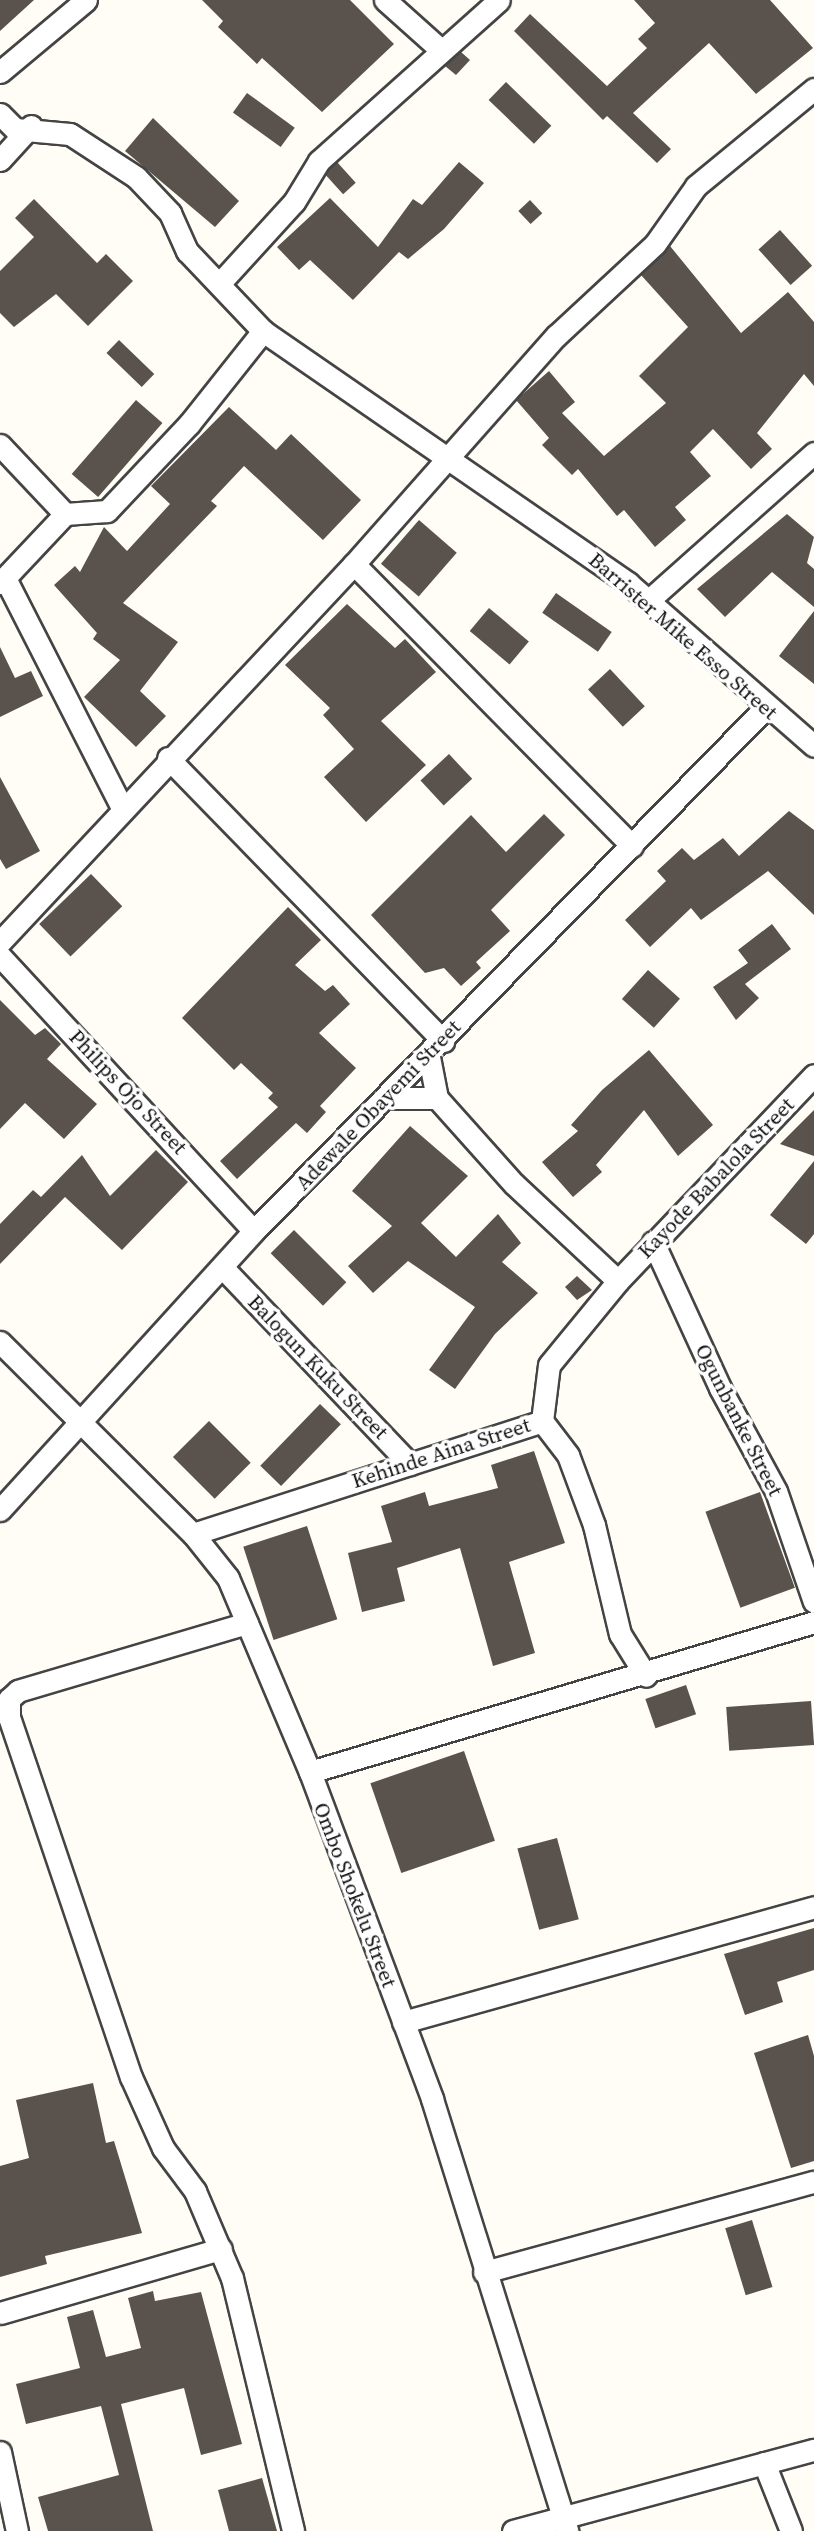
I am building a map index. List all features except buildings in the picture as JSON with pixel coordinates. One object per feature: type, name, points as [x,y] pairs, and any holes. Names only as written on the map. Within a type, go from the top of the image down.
[{"type":"street","points":[[0,72],[86,0]]},
{"type":"street","points":[[385,0],[441,50]]},
{"type":"street","points":[[219,284],[294,202],[319,161],[499,0]]},
{"type":"street","points":[[0,942],[168,758],[354,564],[556,336],[655,244],[696,186],[814,89]]},
{"type":"street","name":"Barrister Mike Esso Street","points":[[0,114],[15,129],[31,126],[71,134],[136,177],[170,213],[187,251],[263,331],[446,459],[525,508],[649,600],[765,708],[814,746]]},
{"type":"street","points":[[0,160],[31,126]]},
{"type":"street","points":[[122,808],[2,580],[65,514],[107,511],[189,424],[263,331]]},
{"type":"street","points":[[0,445],[65,514]]},
{"type":"street","points":[[649,600],[814,453]]},
{"type":"street","points":[[354,564],[632,846]]},
{"type":"street","name":"Adewale Obayemi Street","points":[[0,1510],[81,1429],[225,1270],[254,1231],[429,1057],[765,708]]},
{"type":"street","points":[[168,758],[443,1041]]},
{"type":"street","name":"Philips Ojo Street","points":[[0,956],[254,1231]]},
{"type":"street","points":[[429,1057],[437,1098],[514,1184],[618,1281]]},
{"type":"street","name":"Kayode Babalola Street","points":[[542,1420],[549,1365],[653,1242],[814,1075]]},
{"type":"street","points":[[388,1098],[437,1098]]},
{"type":"street","name":"Ogunbanke Street","points":[[653,1242],[776,1491],[814,1601]]},
{"type":"street","name":"Balogun Kuku Street","points":[[225,1270],[410,1464]]},
{"type":"street","name":"Ombo Shokelu Street","points":[[0,1342],[81,1429],[193,1534],[228,1578],[310,1772],[403,2022],[565,2525]]},
{"type":"street","name":"Kehinde Aina Street","points":[[193,1534],[542,1420],[568,1455],[594,1525],[620,1634],[646,1676]]},
{"type":"street","points":[[310,1772],[646,1676],[814,1622]]},
{"type":"street","points":[[247,1623],[19,1690],[9,1699],[16,1744],[131,2077],[221,2249],[293,2531]]},
{"type":"street","points":[[403,2022],[814,1907]]},
{"type":"street","points":[[484,2272],[814,2182]]},
{"type":"street","points":[[0,2313],[221,2249]]},
{"type":"street","points":[[513,2531],[565,2525],[814,2449]]},
{"type":"street","points":[[0,2452],[17,2531]]},
{"type":"street","points":[[764,2463],[791,2531]]}]
